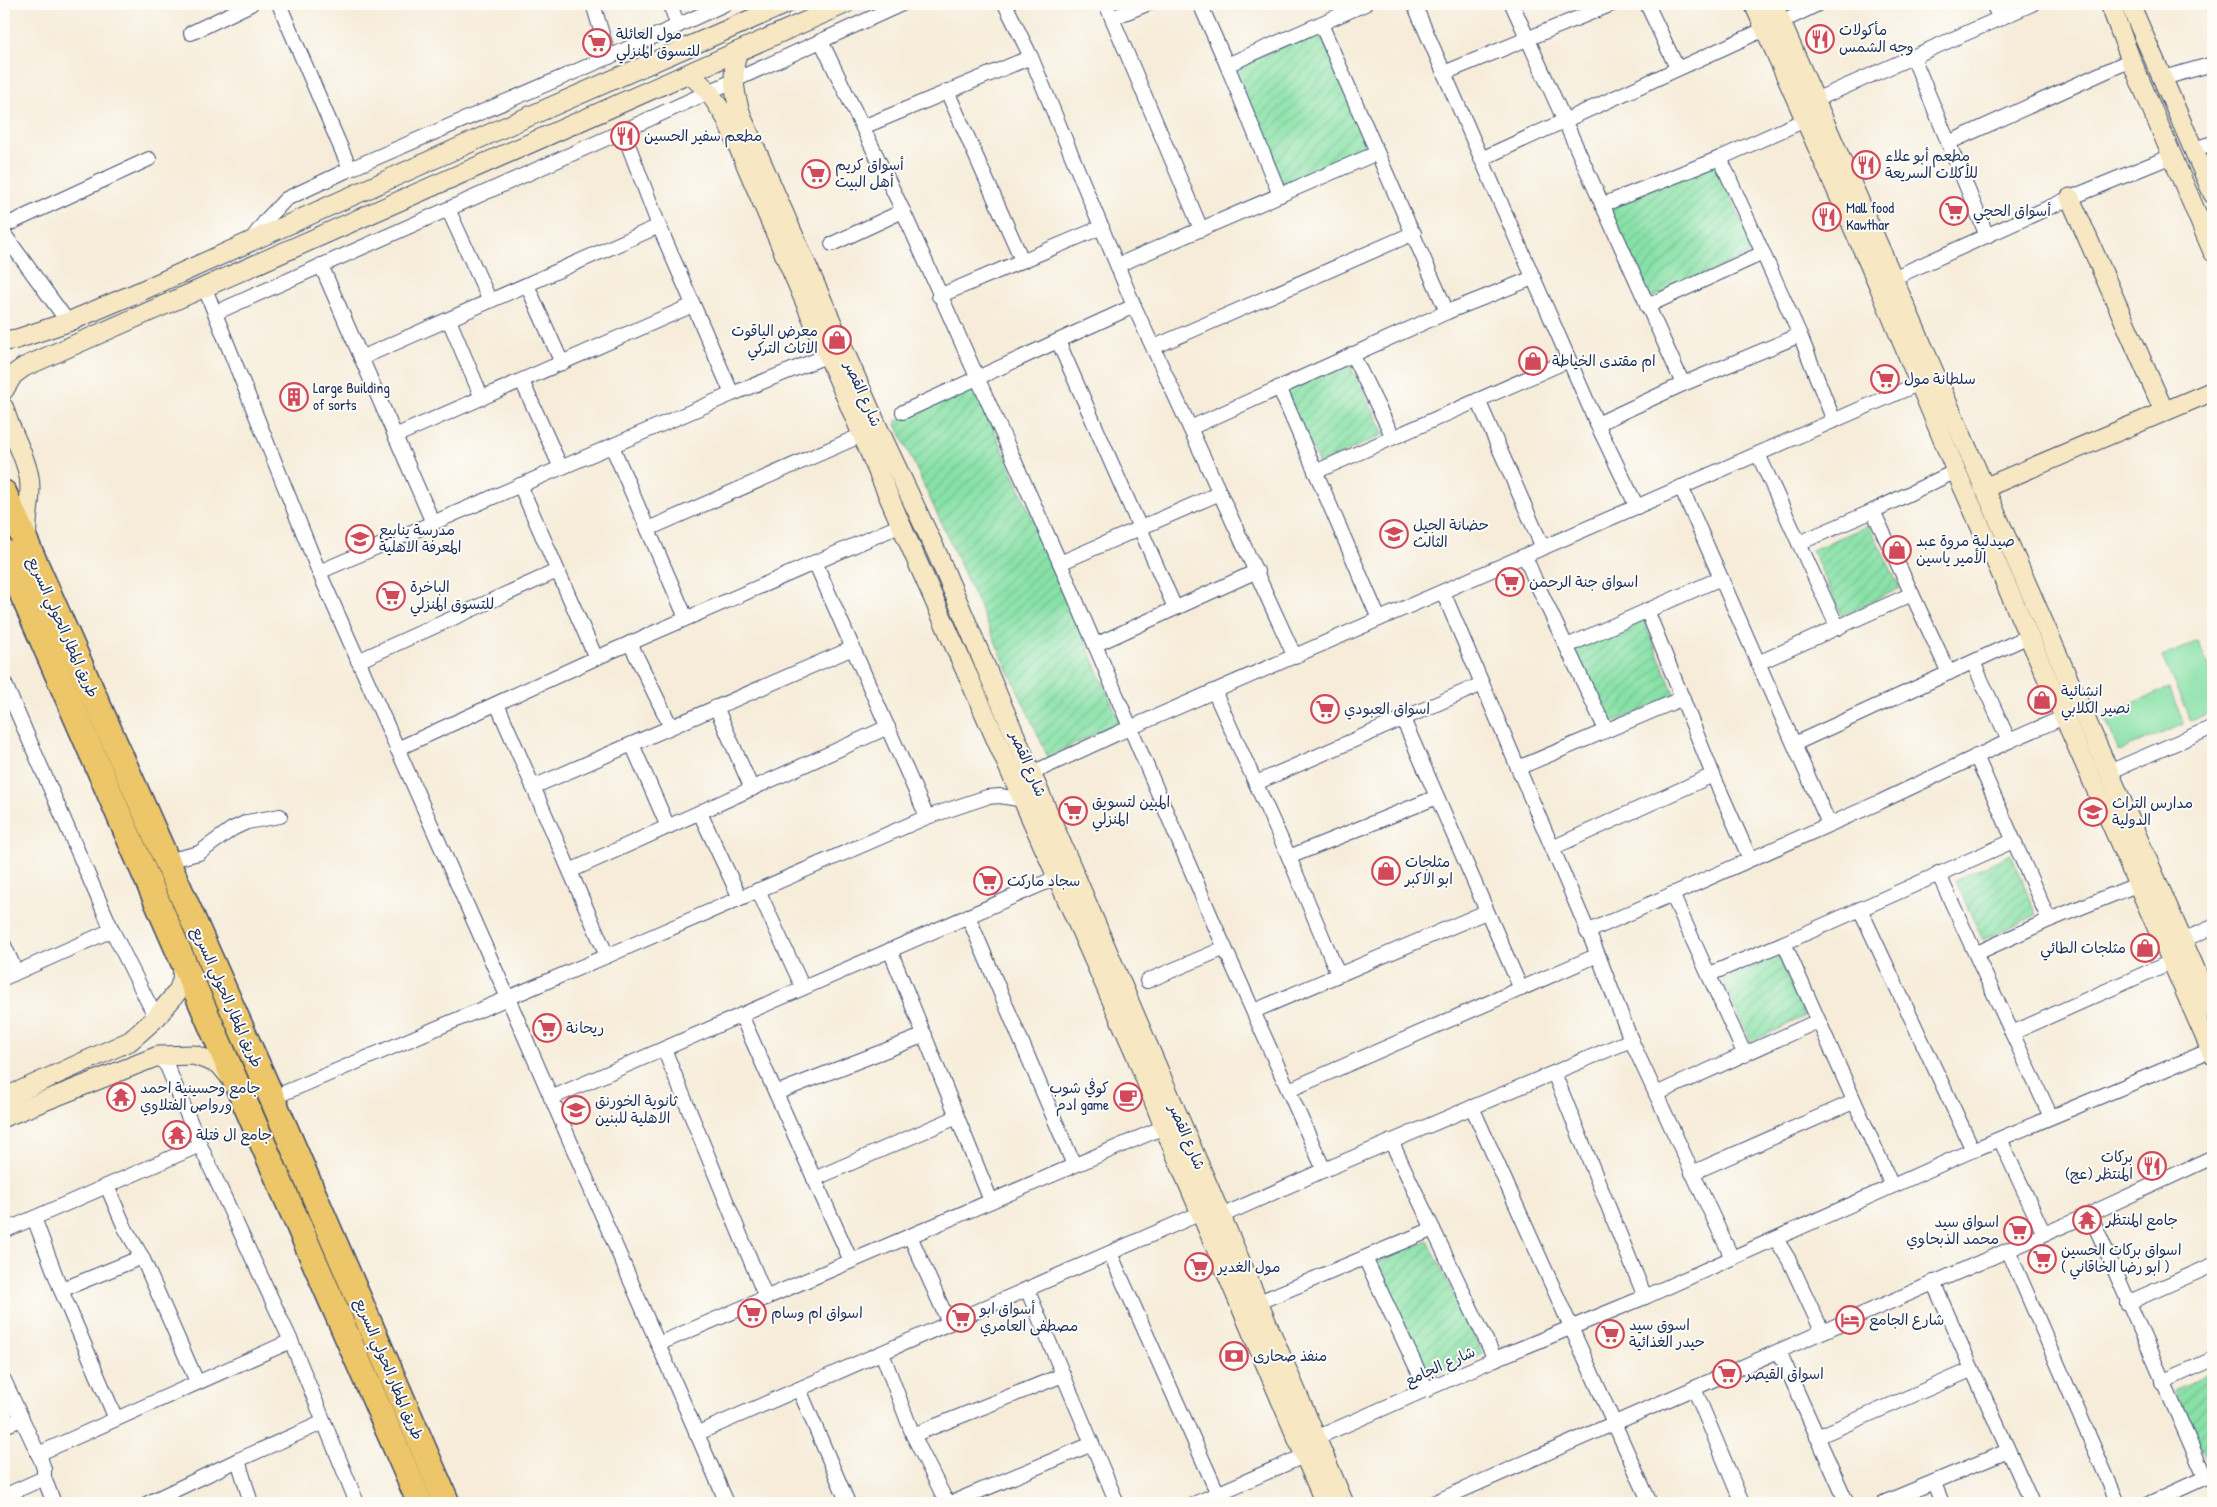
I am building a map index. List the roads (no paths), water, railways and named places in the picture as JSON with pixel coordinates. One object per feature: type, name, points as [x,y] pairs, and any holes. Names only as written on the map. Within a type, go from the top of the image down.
[{"type":"highway","name":"طريق المطار الحولي السريع","points":[[4,493],[272,1098],[447,1503]]},
{"type":"highway","name":"طريق المطار الحولي السريع","points":[[4,552],[182,955],[420,1503]]},
{"type":"street","points":[[279,4],[350,169]]},
{"type":"street","points":[[593,4],[609,57]]},
{"type":"street","points":[[670,4],[678,26]]},
{"type":"street","points":[[251,240],[267,218],[286,199],[350,169],[609,57],[724,4]]},
{"type":"street","points":[[4,341],[17,339],[68,322],[785,4]]},
{"type":"street","points":[[4,390],[13,375],[24,367],[845,4]]},
{"type":"street","points":[[215,313],[902,4]]},
{"type":"street","points":[[1005,4],[1030,57],[1134,306],[1295,657]]},
{"type":"street","points":[[1106,4],[1201,229]]},
{"type":"street","points":[[1112,18],[1147,4]]},
{"type":"street","points":[[1200,4],[1280,195]]},
{"type":"street","points":[[1227,65],[1365,4]]},
{"type":"street","points":[[1414,4],[1597,424],[1637,507]]},
{"type":"street","points":[[1512,4],[1563,121],[1683,384]]},
{"type":"street","points":[[1444,73],[1612,4]]},
{"type":"street","points":[[1647,4],[1677,68]]},
{"type":"street","points":[[1754,4],[1773,26],[1816,100],[1920,383],[1956,471],[2064,717],[2112,802],[2130,843],[2183,940],[2213,1010]]},
{"type":"street","points":[[1773,4],[1773,26],[1806,120],[1863,229]]},
{"type":"street","points":[[1481,159],[1818,4]]},
{"type":"street","points":[[1993,4],[2000,19]]},
{"type":"street","points":[[1816,100],[2032,4]]},
{"type":"street","points":[[2110,4],[2131,60],[2213,252]]},
{"type":"street","points":[[2130,4],[2213,194]]},
{"type":"street","points":[[191,33],[247,5]]},
{"type":"street","points":[[1321,24],[1414,233],[1436,291],[1447,312]]},
{"type":"street","points":[[821,41],[903,211],[939,296],[1060,563],[1225,948],[1324,1170]]},
{"type":"street","name":"شارع القصر","points":[[737,52],[733,80],[736,101],[743,120],[878,428],[932,542],[1032,773],[1153,1077],[1221,1216],[1344,1503]]},
{"type":"street","points":[[863,127],[1030,57]]},
{"type":"street","points":[[1912,57],[1987,236]]},
{"type":"street","points":[[1948,143],[2131,60]]},
{"type":"street","points":[[2163,78],[2213,64]]},
{"type":"street","points":[[690,74],[709,92],[726,118],[901,525],[1058,877],[1134,1032]]},
{"type":"street","points":[[947,91],[1022,260]]},
{"type":"street","points":[[1602,205],[1720,158],[1806,120]]},
{"type":"street","points":[[623,131],[660,226],[732,394]]},
{"type":"street","points":[[2194,149],[2213,144]]},
{"type":"street","points":[[1118,265],[1377,153]]},
{"type":"street","points":[[1893,278],[2070,198],[2172,156]]},
{"type":"street","points":[[1720,158],[1800,335],[1834,421]]},
{"type":"street","points":[[4,226],[149,159]]},
{"type":"street","points":[[401,173],[400,186],[404,191],[413,195]]},
{"type":"street","points":[[356,194],[368,200],[369,214]]},
{"type":"street","points":[[2070,198],[2164,411]]},
{"type":"street","points":[[448,209],[490,301]]},
{"type":"street","points":[[832,244],[903,211]]},
{"type":"street","points":[[362,358],[660,226]]},
{"type":"street","points":[[939,296],[1102,227]]},
{"type":"street","points":[[1154,347],[1414,233]]},
{"type":"street","points":[[4,234],[68,322]]},
{"type":"street","points":[[1647,306],[1763,253]]},
{"type":"street","points":[[1875,257],[1893,278],[2109,772],[2112,802]]},
{"type":"street","points":[[321,265],[433,523]]},
{"type":"street","points":[[1190,428],[1447,312],[1533,278]]},
{"type":"street","points":[[527,285],[562,363]]},
{"type":"street","points":[[204,286],[319,572],[552,1098],[727,1503]]},
{"type":"street","points":[[395,436],[694,305]]},
{"type":"street","points":[[903,412],[1134,306]]},
{"type":"street","points":[[449,320],[482,398]]},
{"type":"street","points":[[1597,424],[1683,384],[1800,335]]},
{"type":"street","points":[[1058,341],[1175,608]]},
{"type":"street","points":[[1352,354],[1393,437]]},
{"type":"street","points":[[319,572],[732,394],[829,355]]},
{"type":"street","points":[[1315,472],[1569,360]]},
{"type":"street","points":[[522,381],[561,468]]},
{"type":"street","points":[[1032,773],[1214,691],[1920,383]]},
{"type":"street","points":[[1279,387],[1379,620]]},
{"type":"street","points":[[1984,488],[2213,391]]},
{"type":"street","points":[[1478,400],[1543,548]]},
{"type":"street","points":[[4,408],[29,476],[30,493],[26,526],[32,557]]},
{"type":"street","points":[[648,529],[862,435]]},
{"type":"street","points":[[612,446],[686,618]]},
{"type":"street","points":[[1758,454],[1838,628]]},
{"type":"street","points":[[1798,544],[1956,471]]},
{"type":"street","points":[[520,485],[596,658]]},
{"type":"street","points":[[1681,487],[1829,824]]},
{"type":"street","points":[[1060,563],[1220,493]]},
{"type":"street","points":[[1873,511],[1949,673]]},
{"type":"street","points":[[398,749],[596,658],[901,525]]},
{"type":"street","points":[[912,549],[923,550],[932,542]]},
{"type":"street","points":[[1525,556],[1606,730]]},
{"type":"street","points":[[815,562],[927,816]]},
{"type":"street","points":[[922,572],[930,564],[942,565]]},
{"type":"street","points":[[358,661],[557,571]]},
{"type":"street","points":[[1095,645],[1257,571]]},
{"type":"street","points":[[1567,646],[1721,578]]},
{"type":"street","points":[[1443,592],[1598,955],[1631,1040],[1732,1258]]},
{"type":"street","points":[[1758,663],[1912,594]]},
{"type":"street","points":[[1646,610],[1750,858]]},
{"type":"street","points":[[1794,744],[2029,636]]},
{"type":"street","points":[[630,643],[671,727]]},
{"type":"street","points":[[533,787],[853,648]]},
{"type":"street","points":[[1973,662],[2009,741]]},
{"type":"street","points":[[4,682],[112,930],[156,1018]]},
{"type":"street","points":[[1256,783],[1482,684]]},
{"type":"street","points":[[1214,691],[1289,857],[1338,974]]},
{"type":"street","points":[[1518,768],[1683,698]]},
{"type":"street","points":[[497,704],[607,956]]},
{"type":"street","points":[[716,708],[752,789]]},
{"type":"street","points":[[1587,932],[2064,717]]},
{"type":"street","points":[[1403,719],[1486,912],[1521,988]]},
{"type":"street","points":[[2109,772],[2213,727]]},
{"type":"street","points":[[570,871],[888,728]]},
{"type":"street","points":[[632,744],[668,827]]},
{"type":"street","points":[[1976,756],[2049,920]]},
{"type":"street","points":[[1552,848],[1714,775]]},
{"type":"street","points":[[272,1098],[607,956],[927,816],[988,797],[1000,796],[1024,800]]},
{"type":"street","points":[[1289,857],[1436,797]]},
{"type":"street","points":[[700,813],[740,898]]},
{"type":"street","points":[[167,861],[199,853],[247,822],[280,816]]},
{"type":"street","points":[[1710,974],[2013,841]]},
{"type":"street","points":[[2130,843],[2139,884],[2212,1052]]},
{"type":"street","points":[[1938,874],[1977,953],[2051,1117]]},
{"type":"street","points":[[552,1098],[1058,877]]},
{"type":"street","points":[[1977,953],[2049,920],[2139,884]]},
{"type":"street","points":[[758,890],[802,988]]},
{"type":"street","points":[[1672,894],[1710,974],[1745,1055]]},
{"type":"street","points":[[1860,909],[1973,1150]]},
{"type":"street","points":[[1254,1011],[1486,912]]},
{"type":"street","points":[[968,916],[1074,1165]]},
{"type":"street","points":[[2183,940],[2213,927]]},
{"type":"street","points":[[4,945],[10,975],[112,930]]},
{"type":"street","points":[[1784,943],[1853,1102],[1892,1186]]},
{"type":"street","points":[[1146,981],[1225,948]]},
{"type":"street","points":[[890,950],[991,1201]]},
{"type":"street","points":[[4,1098],[130,1041],[156,1018],[178,991],[184,968],[182,955]]},
{"type":"street","points":[[1289,1090],[1598,955]]},
{"type":"street","points":[[2012,1033],[2173,961]]},
{"type":"street","points":[[741,1015],[851,1261]]},
{"type":"street","points":[[1656,1094],[1818,1021]]},
{"type":"street","points":[[776,1093],[924,1035]]},
{"type":"street","points":[[1221,1216],[1391,1141],[1631,1040]]},
{"type":"street","points":[[664,1049],[766,1298]]},
{"type":"street","name":"شارع الجامع","points":[[1316,1438],[1495,1359],[1645,1297],[1973,1150],[2212,1052]]},
{"type":"street","points":[[4,1117],[158,1056],[194,1054],[219,1064],[237,1084]]},
{"type":"street","points":[[158,1056],[167,1066],[200,1145],[291,1341],[357,1503]]},
{"type":"street","points":[[1554,1072],[1645,1297]]},
{"type":"street","points":[[1153,1077],[1164,1127],[1325,1503]]},
{"type":"street","points":[[1692,1173],[1853,1102]]},
{"type":"street","points":[[1472,1107],[1570,1329],[1650,1503]]},
{"type":"street","points":[[814,1179],[957,1117]]},
{"type":"street","points":[[658,1344],[1164,1127]]},
{"type":"street","points":[[2000,1139],[2044,1234]]},
{"type":"street","points":[[1391,1141],[1495,1359]]},
{"type":"street","points":[[4,1231],[200,1145]]},
{"type":"street","points":[[1434,1503],[2090,1214],[2213,1157]]},
{"type":"street","points":[[107,1186],[125,1228],[142,1257],[197,1382]]},
{"type":"street","points":[[696,1434],[1201,1213]]},
{"type":"street","points":[[2090,1214],[2162,1382],[2209,1475],[2150,1503]]},
{"type":"street","points":[[34,1218],[61,1290],[116,1419]]},
{"type":"street","points":[[1259,1302],[1433,1229]]},
{"type":"street","points":[[910,1236],[948,1323]]},
{"type":"street","points":[[1776,1239],[1789,1260],[1822,1331]]},
{"type":"street","points":[[2008,1250],[2118,1503]]},
{"type":"street","points":[[1110,1252],[1218,1494]]},
{"type":"street","points":[[61,1290],[142,1257]]},
{"type":"street","points":[[1366,1258],[1427,1390]]},
{"type":"street","points":[[2127,1303],[2213,1265]]},
{"type":"street","points":[[1933,1282],[2032,1503]]},
{"type":"street","points":[[1027,1289],[1117,1503]]},
{"type":"street","points":[[38,1454],[291,1341]]},
{"type":"street","points":[[1779,1351],[1846,1503]]},
{"type":"street","points":[[882,1352],[913,1435],[947,1503]]},
{"type":"street","points":[[2162,1382],[2213,1358]]},
{"type":"street","points":[[1818,1437],[1971,1370]]},
{"type":"street","points":[[913,1435],[1063,1375]]},
{"type":"street","points":[[4,1380],[38,1454],[44,1469],[44,1478],[54,1503]]},
{"type":"street","points":[[1694,1388],[1742,1503]]},
{"type":"street","points":[[799,1389],[848,1503]]},
{"type":"street","points":[[4,1426],[22,1419]]},
{"type":"street","points":[[148,1503],[324,1422]]},
{"type":"street","points":[[952,1503],[1092,1444]]},
{"type":"street","points":[[1883,1503],[2008,1451]]},
{"type":"street","points":[[1196,1503],[1304,1456]]},
{"type":"street","points":[[238,1460],[251,1503]]},
{"type":"street","points":[[4,1496],[44,1478]]},
{"type":"street","points":[[1934,1483],[1942,1503]]},
{"type":"place","name":"مأكولات وجه الشمس","points":[[1820,39]]},
{"type":"place","name":"مول العائلة للتسوق المنزلي","points":[[597,43]]},
{"type":"place","name":"مطعم سفير الحسين","points":[[625,136]]},
{"type":"place","name":"مطعم أبو علاء للأكلات السريعة","points":[[1866,165]]},
{"type":"place","name":"أسواق كريم أهل البيت","points":[[816,174]]},
{"type":"place","name":"أسواق الحچي","points":[[1954,211]]},
{"type":"place","name":"Mall food Kawthar","points":[[1827,217]]},
{"type":"place","name":"معرض الياقوت الاثاث التركي","points":[[837,340]]},
{"type":"place","name":"ام مقتدى الخياطة","points":[[1533,361]]},
{"type":"place","name":"سلطانة مول","points":[[1885,379]]},
{"type":"place","name":"Large Building of sorts","points":[[294,397]]},
{"type":"place","name":"حضانة الجيل الثالث","points":[[1394,534]]},
{"type":"place","name":"مدرسة ينابيع المعرفة الاهلية","points":[[360,539]]},
{"type":"place","name":"صيدلية مروة عبد الأمير ياسين","points":[[1897,550]]},
{"type":"place","name":"اسواق جنة الرحمن","points":[[1510,582]]},
{"type":"place","name":"الباخرة للتسوق المنزلي","points":[[391,596]]},
{"type":"place","name":"انشائية نصير الكلابي","points":[[2042,700]]},
{"type":"place","name":"اسواق العبودي","points":[[1325,709]]},
{"type":"place","name":"المبين لتسويق المنزلي","points":[[1073,811]]},
{"type":"place","name":"مدارس التراث الدولية","points":[[2093,812]]},
{"type":"place","name":"مثلجات ابو الاكبر","points":[[1386,871]]},
{"type":"place","name":"سجاد ماركت","points":[[988,881]]},
{"type":"place","name":"مثلجات الطائي","points":[[2145,948]]},
{"type":"place","name":"ريحانة","points":[[547,1028]]},
{"type":"place","name":"جامع وحسينية احمد ورواص الفتلاوي","points":[[121,1097]]},
{"type":"place","name":"كوفي شوب ادم game","points":[[1128,1097]]},
{"type":"place","name":"ثانوية الخورنق الاهلية للبنين","points":[[576,1110]]},
{"type":"place","name":"جامع ال فتلة","points":[[177,1135]]},
{"type":"place","name":"بركات المنتظر (عج)","points":[[2152,1166]]},
{"type":"place","name":"جامع المنتظر","points":[[2087,1220]]},
{"type":"place","name":"اسواق سيد محمد الذبحاوي","points":[[2018,1231]]},
{"type":"place","name":"اسواق بركات الحسين ( ابو رضا الخاقاني )","points":[[2042,1259]]},
{"type":"place","name":"مول الغدير","points":[[1199,1267]]},
{"type":"place","name":"اسواق ام وسام","points":[[752,1313]]},
{"type":"place","name":"أسواق ابو مصطفى العامري","points":[[961,1318]]},
{"type":"place","name":"شارع الجامع","points":[[1850,1320]]},
{"type":"place","name":"اسوق سيد حيدر الغذائية","points":[[1610,1334]]},
{"type":"place","name":"منفذ صحارى","points":[[1234,1356]]},
{"type":"place","name":"اسواق القيصر","points":[[1727,1374]]}]
